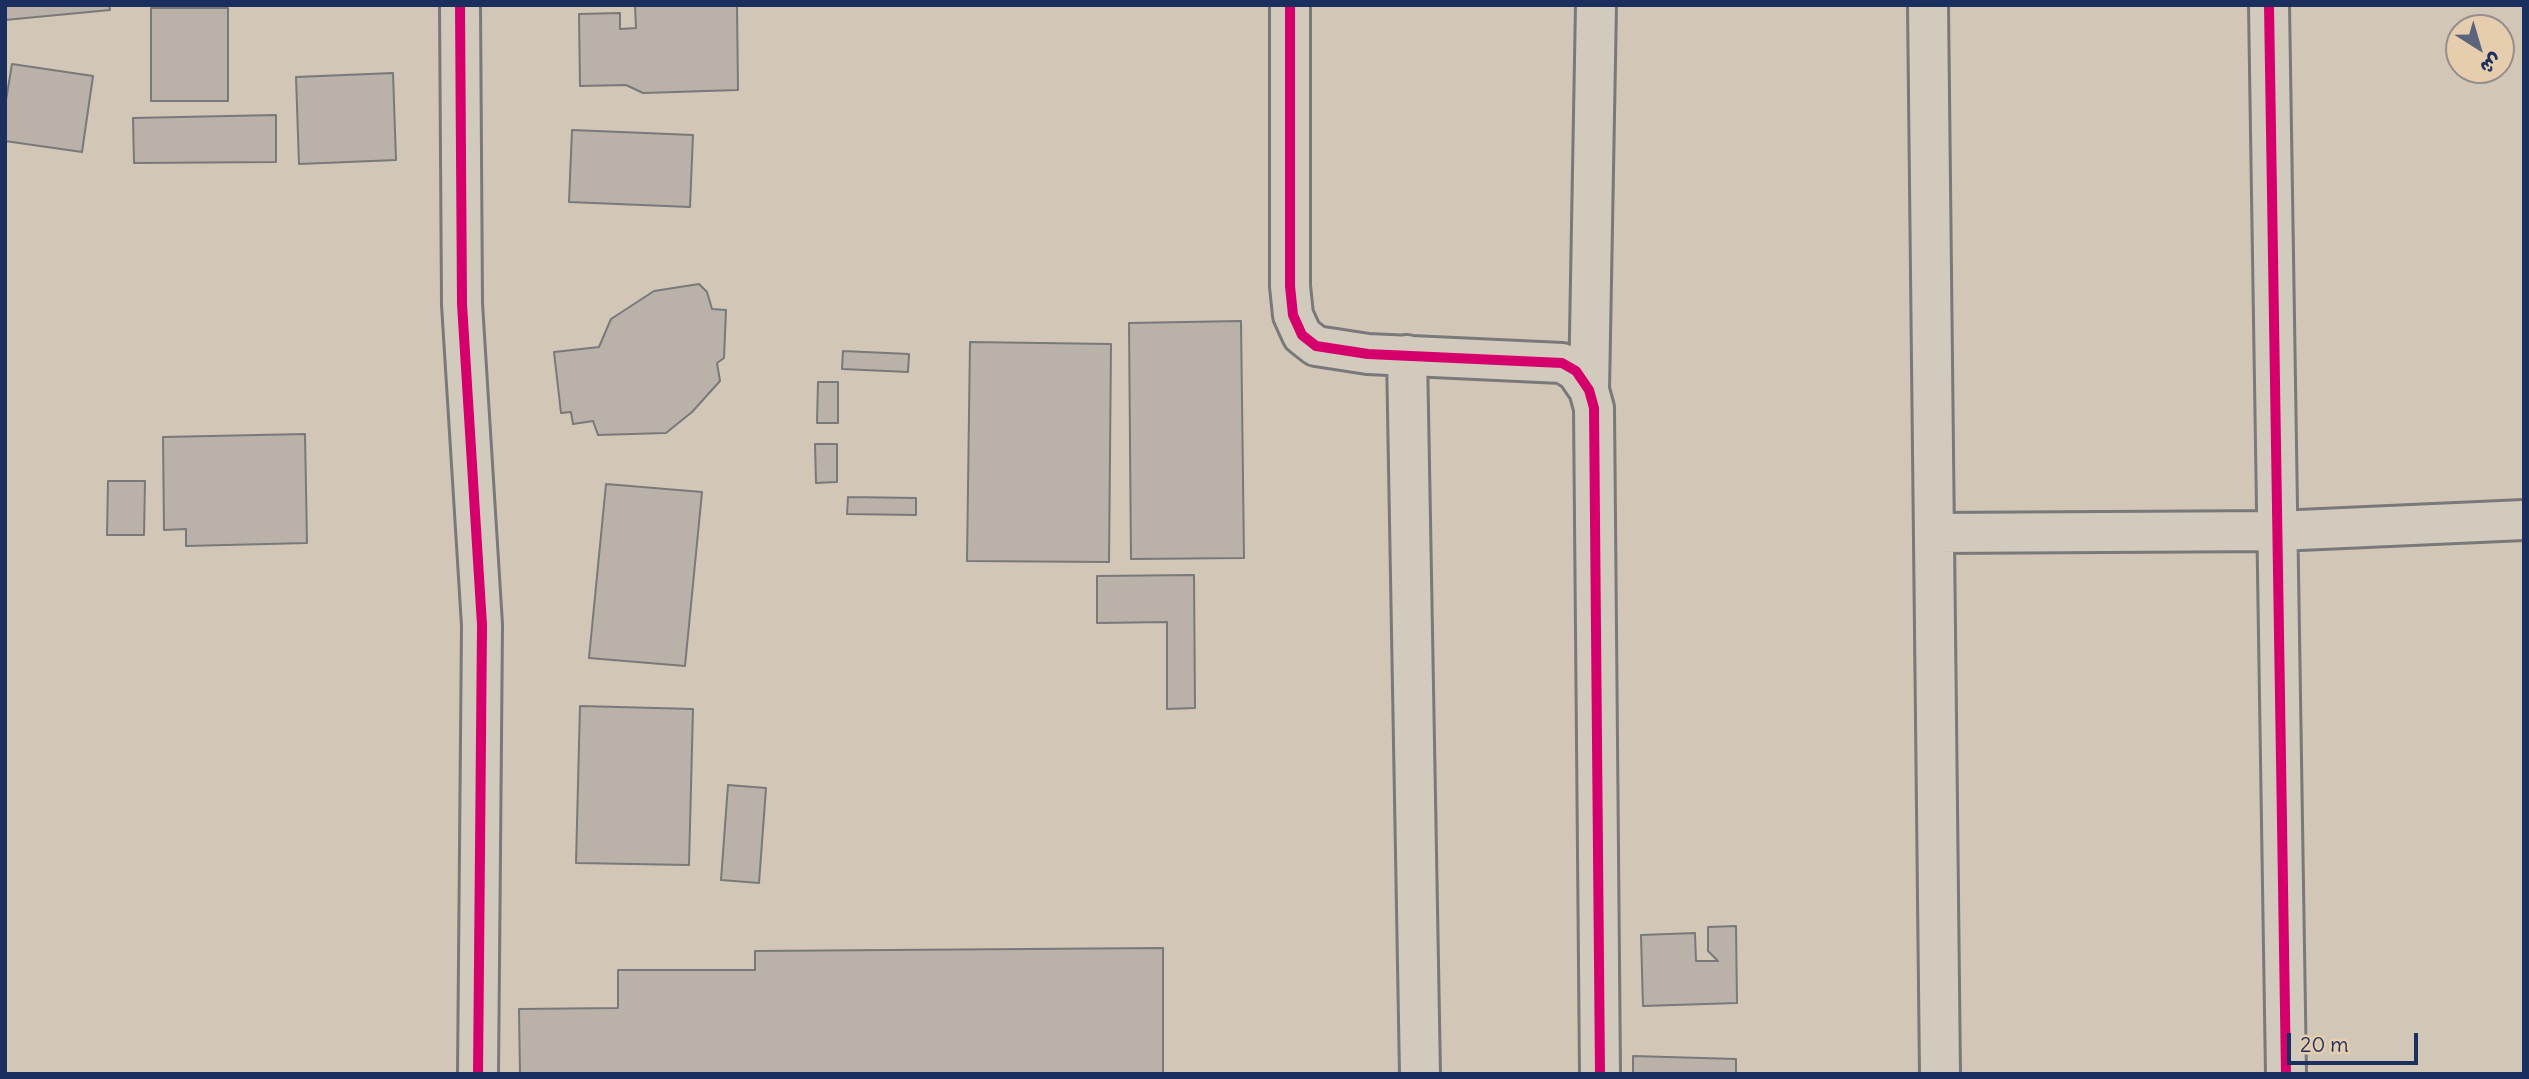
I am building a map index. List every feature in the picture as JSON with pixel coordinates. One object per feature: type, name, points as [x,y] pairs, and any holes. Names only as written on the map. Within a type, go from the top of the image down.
[{"type":"street","points":[[460,5],[462,304],[482,625],[478,1074]]},
{"type":"street","points":[[1290,5],[1290,247],[1293,315],[1302,335],[1316,346],[1407,355],[1562,363],[1576,371],[1589,390]]},
{"type":"street","points":[[1596,5],[1589,390],[1594,408],[1600,1074]]},
{"type":"street","points":[[1928,5],[1940,1074]]},
{"type":"street","points":[[2269,5],[2286,1074]]},
{"type":"street","points":[[1407,355],[1420,1074]]},
{"type":"street","points":[[1934,533],[2277,531],[2524,520]]},
{"type":"building","points":[[5,5],[109,5],[110,10],[5,20]]},
{"type":"building","points":[[635,5],[737,5],[738,90],[643,93],[626,85],[580,86],[579,14],[620,13],[620,29],[636,28]]},
{"type":"building","points":[[151,8],[228,8],[228,101],[151,101]]},
{"type":"building","points":[[12,64],[93,76],[82,152],[5,141],[5,106]]},
{"type":"building","points":[[393,73],[396,160],[299,164],[296,77]]},
{"type":"building","points":[[276,115],[276,162],[134,163],[133,118]]},
{"type":"building","points":[[572,130],[693,135],[690,207],[569,202]]},
{"type":"building","points":[[699,284],[707,292],[712,309],[726,310],[724,358],[717,363],[720,381],[692,412],[666,433],[598,435],[593,421],[573,424],[571,412],[561,413],[554,352],[599,347],[611,319],[654,291]]},
{"type":"building","points":[[1241,321],[1244,558],[1131,559],[1129,323]]},
{"type":"building","points":[[970,342],[1111,344],[1109,562],[967,561]]},
{"type":"building","points":[[843,351],[909,354],[908,372],[842,369]]},
{"type":"building","points":[[818,382],[838,382],[838,423],[817,423]]},
{"type":"building","points":[[305,434],[307,543],[186,546],[186,529],[164,530],[163,437]]},
{"type":"building","points":[[815,444],[837,444],[837,482],[816,483]]},
{"type":"building","points":[[108,481],[145,481],[144,535],[107,535]]},
{"type":"building","points":[[606,484],[702,492],[685,666],[589,658]]},
{"type":"building","points":[[848,497],[916,498],[916,515],[847,514]]},
{"type":"building","points":[[1194,575],[1195,708],[1167,709],[1167,622],[1097,623],[1097,576]]},
{"type":"building","points":[[580,706],[693,709],[689,865],[576,863]]},
{"type":"building","points":[[728,785],[766,788],[759,883],[721,880]]},
{"type":"building","points":[[1736,926],[1737,1003],[1643,1006],[1641,935],[1695,933],[1696,961],[1718,961],[1708,951],[1708,927]]},
{"type":"building","points":[[1163,948],[1163,1074],[520,1074],[519,1009],[618,1008],[618,970],[755,970],[755,951]]},
{"type":"building","points":[[1633,1056],[1736,1059],[1736,1074],[1633,1074]]},
{"type":"cycle path","points":[[460,5],[462,304],[482,625],[478,1074]]},
{"type":"cycle path","points":[[1290,5],[1290,286],[1293,315],[1302,335],[1316,346],[1368,354],[1562,363],[1576,371],[1589,390],[1594,408],[1600,1074]]},
{"type":"cycle path","points":[[2269,5],[2286,1074]]}]
